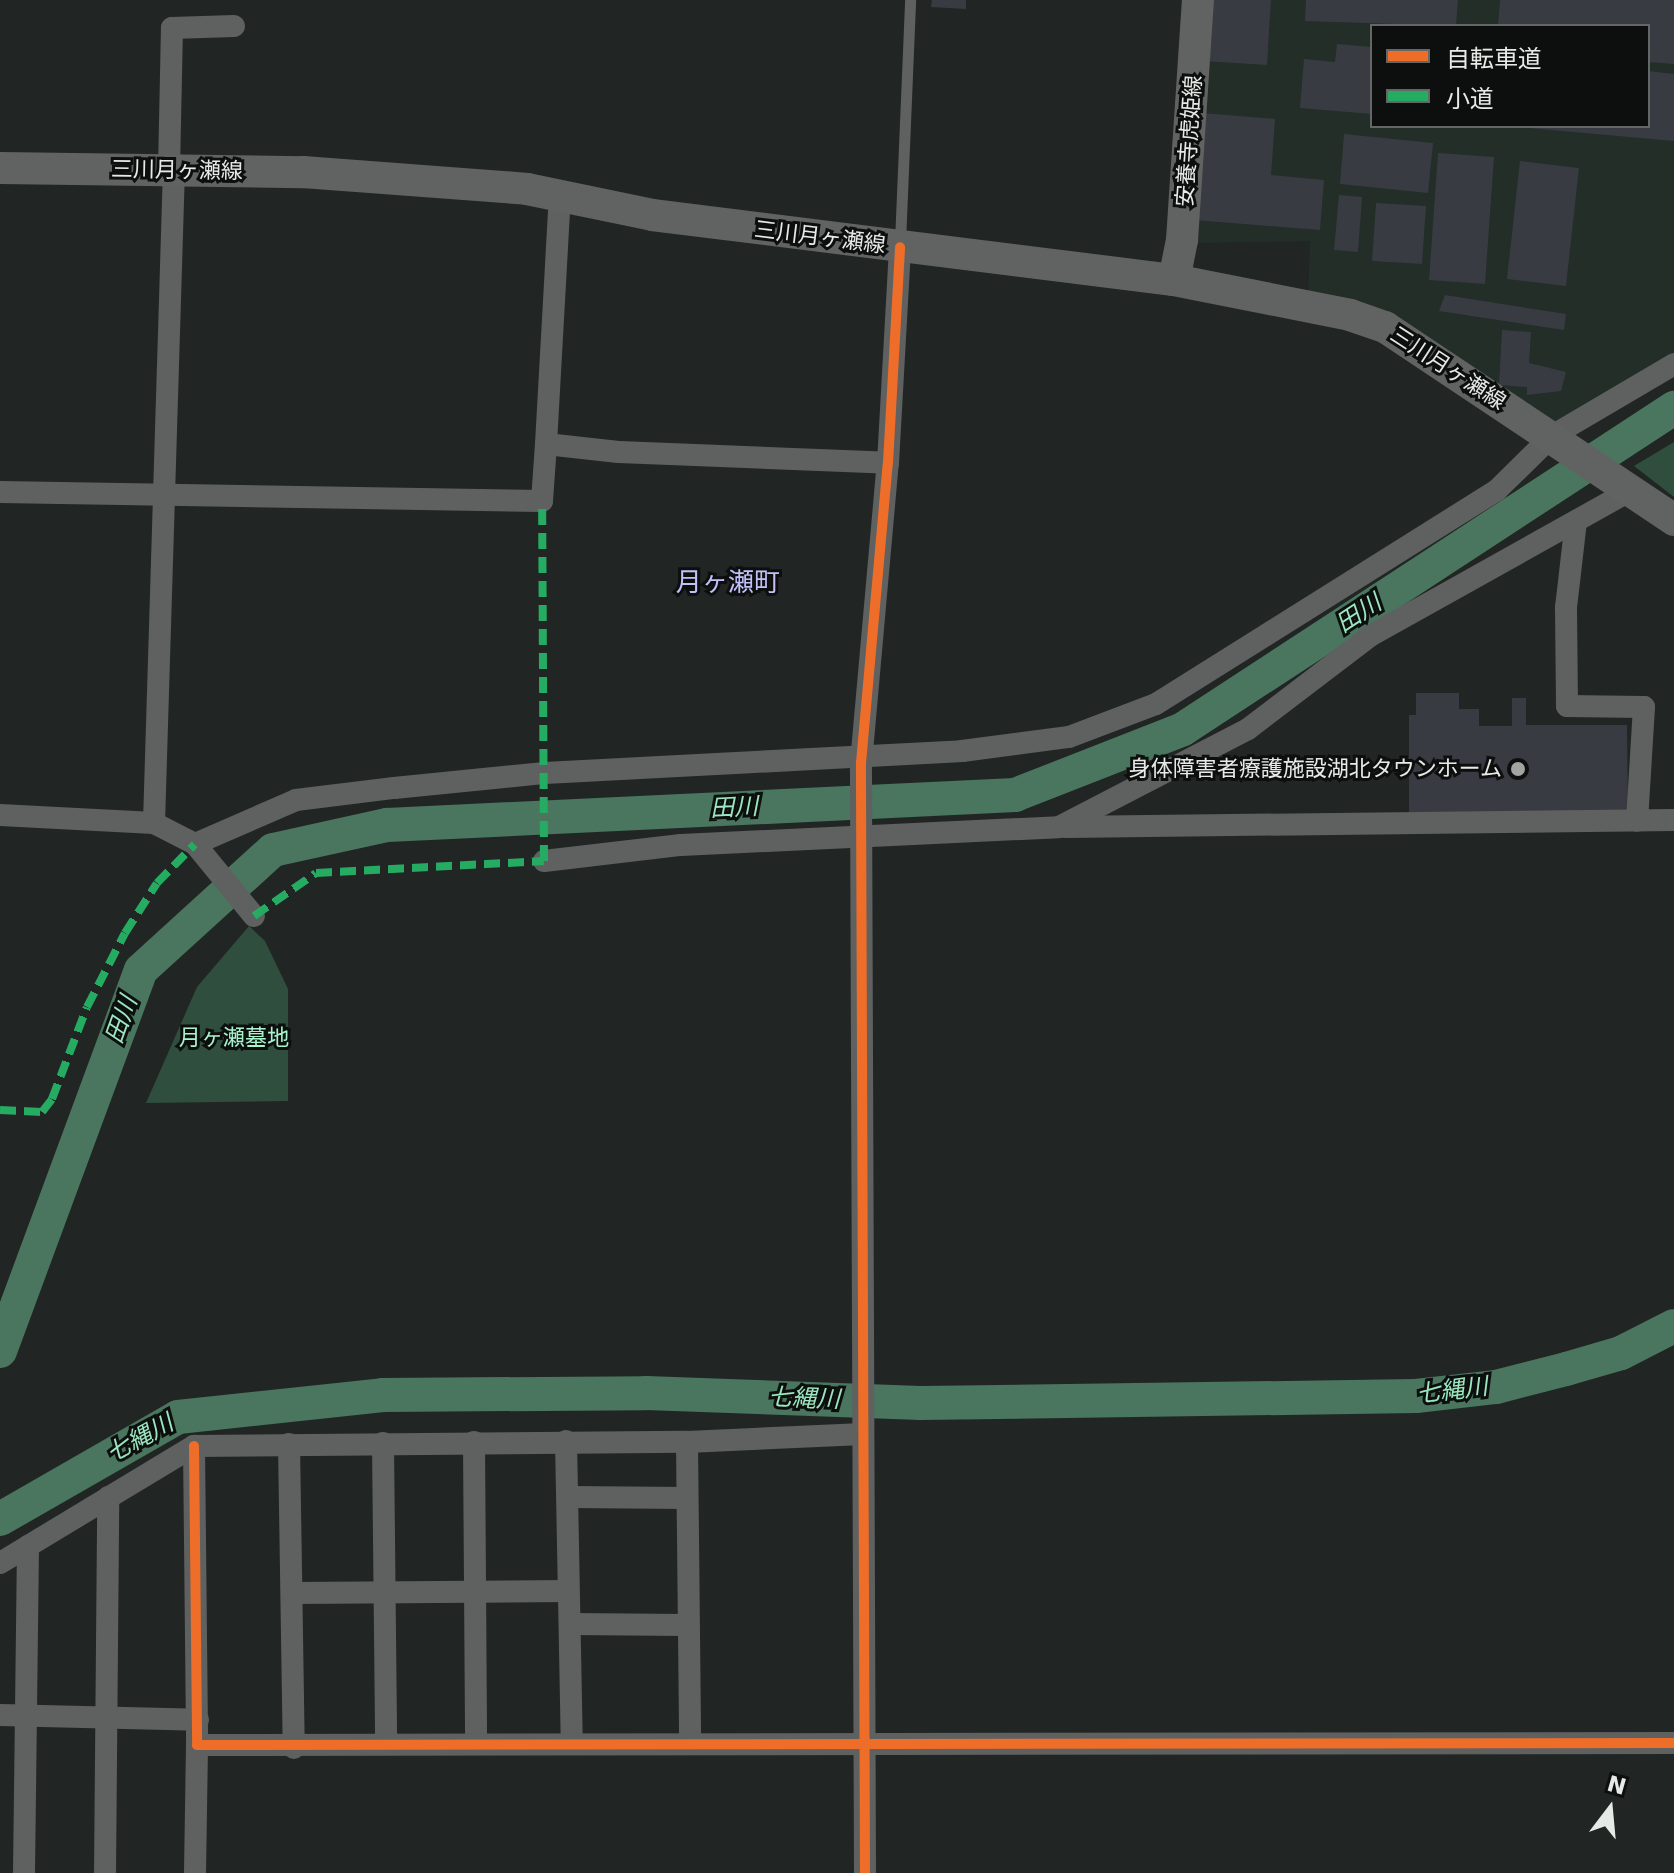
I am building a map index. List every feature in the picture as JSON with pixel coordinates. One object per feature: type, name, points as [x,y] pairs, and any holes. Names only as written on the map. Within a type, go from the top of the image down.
[{"type":"main road","name":"安養寺虎姫線","points":[[1174,280],[1182,240],[1198,0]]},
{"type":"main road","name":"三川月ヶ瀬線","points":[[0,168],[349,175],[560,196],[652,215],[1174,280],[1385,327],[1674,520]]},
{"type":"street","points":[[154,823],[172,170],[172,28],[234,26]]},
{"type":"street","points":[[0,492],[542,501],[560,196]]},
{"type":"street","points":[[865,1873],[863,759],[888,463],[900,247]]},
{"type":"street","points":[[197,847],[296,800],[545,773],[863,759],[962,751],[1069,737],[1156,704],[1497,490],[1560,441],[1674,364]]},
{"type":"street","points":[[546,444],[619,452],[888,463]]},
{"type":"street","points":[[1059,827],[1248,729],[1370,636],[1576,521],[1625,486]]},
{"type":"street","points":[[1576,521],[1566,608],[1567,706],[1644,707],[1637,821]]},
{"type":"street","points":[[0,815],[154,823],[197,847],[252,914]]},
{"type":"street","points":[[544,861],[681,845],[1059,827],[1674,820]]},
{"type":"street","points":[[0,1563],[194,1446],[687,1442],[863,1431]]},
{"type":"street","points":[[566,1441],[570,1497],[568,1591],[572,1743]]},
{"type":"street","points":[[474,1442],[476,1743]]},
{"type":"street","points":[[687,1442],[685,1625],[690,1744]]},
{"type":"street","points":[[383,1443],[386,1744]]},
{"type":"street","points":[[289,1444],[294,1748]]},
{"type":"street","points":[[194,1446],[198,1720],[195,1873]]},
{"type":"street","points":[[105,1873],[108,1497]]},
{"type":"street","points":[[570,1497],[686,1498]]},
{"type":"street","points":[[24,1873],[28,1546]]},
{"type":"street","points":[[293,1593],[568,1591]]},
{"type":"street","points":[[571,1624],[685,1625]]},
{"type":"street","points":[[0,1715],[107,1715],[198,1720]]},
{"type":"street","points":[[197,1745],[294,1748],[476,1743],[1674,1743]]},
{"type":"lane","points":[[900,247],[910,0]]},
{"type":"shaded area","points":[[1201,0],[1674,0],[1674,353],[1554,431],[1308,300],[1310,241],[1196,243]]},
{"type":"green space","points":[[1674,442],[1674,497],[1634,466]]},
{"type":"green space","name":"月ヶ瀬墓地","points":[[249,926],[265,941],[288,989],[288,1101],[146,1103],[197,987]]},
{"type":"building","points":[[932,0],[966,0],[966,9],[931,7]]},
{"type":"building","points":[[1209,0],[1271,0],[1267,65],[1205,61]]},
{"type":"building","points":[[1306,0],[1458,0],[1456,24],[1305,21]]},
{"type":"building","points":[[1500,0],[1674,0],[1674,64],[1650,62],[1650,24],[1498,24]]},
{"type":"building","points":[[1337,44],[1370,47],[1370,114],[1300,108],[1304,59],[1335,62]]},
{"type":"building","points":[[1650,71],[1674,74],[1674,141],[1529,128],[1650,128]]},
{"type":"building","points":[[1202,113],[1275,119],[1271,175],[1324,180],[1320,230],[1194,220]]},
{"type":"building","points":[[1344,134],[1433,143],[1428,193],[1340,184]]},
{"type":"building","points":[[1438,153],[1494,157],[1485,284],[1429,280]]},
{"type":"building","points":[[1520,161],[1579,168],[1566,286],[1507,279]]},
{"type":"building","points":[[1339,195],[1362,197],[1358,252],[1334,250]]},
{"type":"building","points":[[1376,203],[1426,206],[1422,264],[1372,261]]},
{"type":"building","points":[[1445,295],[1566,314],[1564,330],[1439,311]]},
{"type":"building","points":[[1502,330],[1531,332],[1529,363],[1566,372],[1561,391],[1527,395],[1527,387],[1499,385]]},
{"type":"building","name":"身体障害者療護施設湖北タウンホーム","points":[[1416,693],[1459,693],[1459,709],[1479,709],[1479,726],[1512,726],[1512,698],[1526,698],[1526,725],[1627,725],[1628,813],[1409,812],[1409,715],[1416,715]]},
{"type":"waterway","name":"田川","points":[[0,1351],[141,970],[273,850],[387,825],[1015,795],[1183,729],[1674,408]]},
{"type":"waterway","name":"七縄川","points":[[0,1519],[178,1417],[383,1395],[646,1393],[921,1403],[1416,1396],[1496,1387],[1566,1369],[1621,1353],[1674,1326]]},
{"type":"marked path","points":[[254,916],[316,873],[544,861],[542,501]]},
{"type":"marked path","points":[[0,1110],[42,1112],[52,1099],[87,1007],[125,933],[157,883],[195,844]]},
{"type":"cycle path","points":[[865,1873],[861,763],[888,463],[900,247]]},
{"type":"cycle path","points":[[194,1446],[197,1745],[1674,1743]]},
{"type":"place","name":"身体障害者療護施設湖北タウンホーム","points":[[1518,769]]},
{"type":"district","name":"月ヶ瀬町","points":[[728,583]]}]
